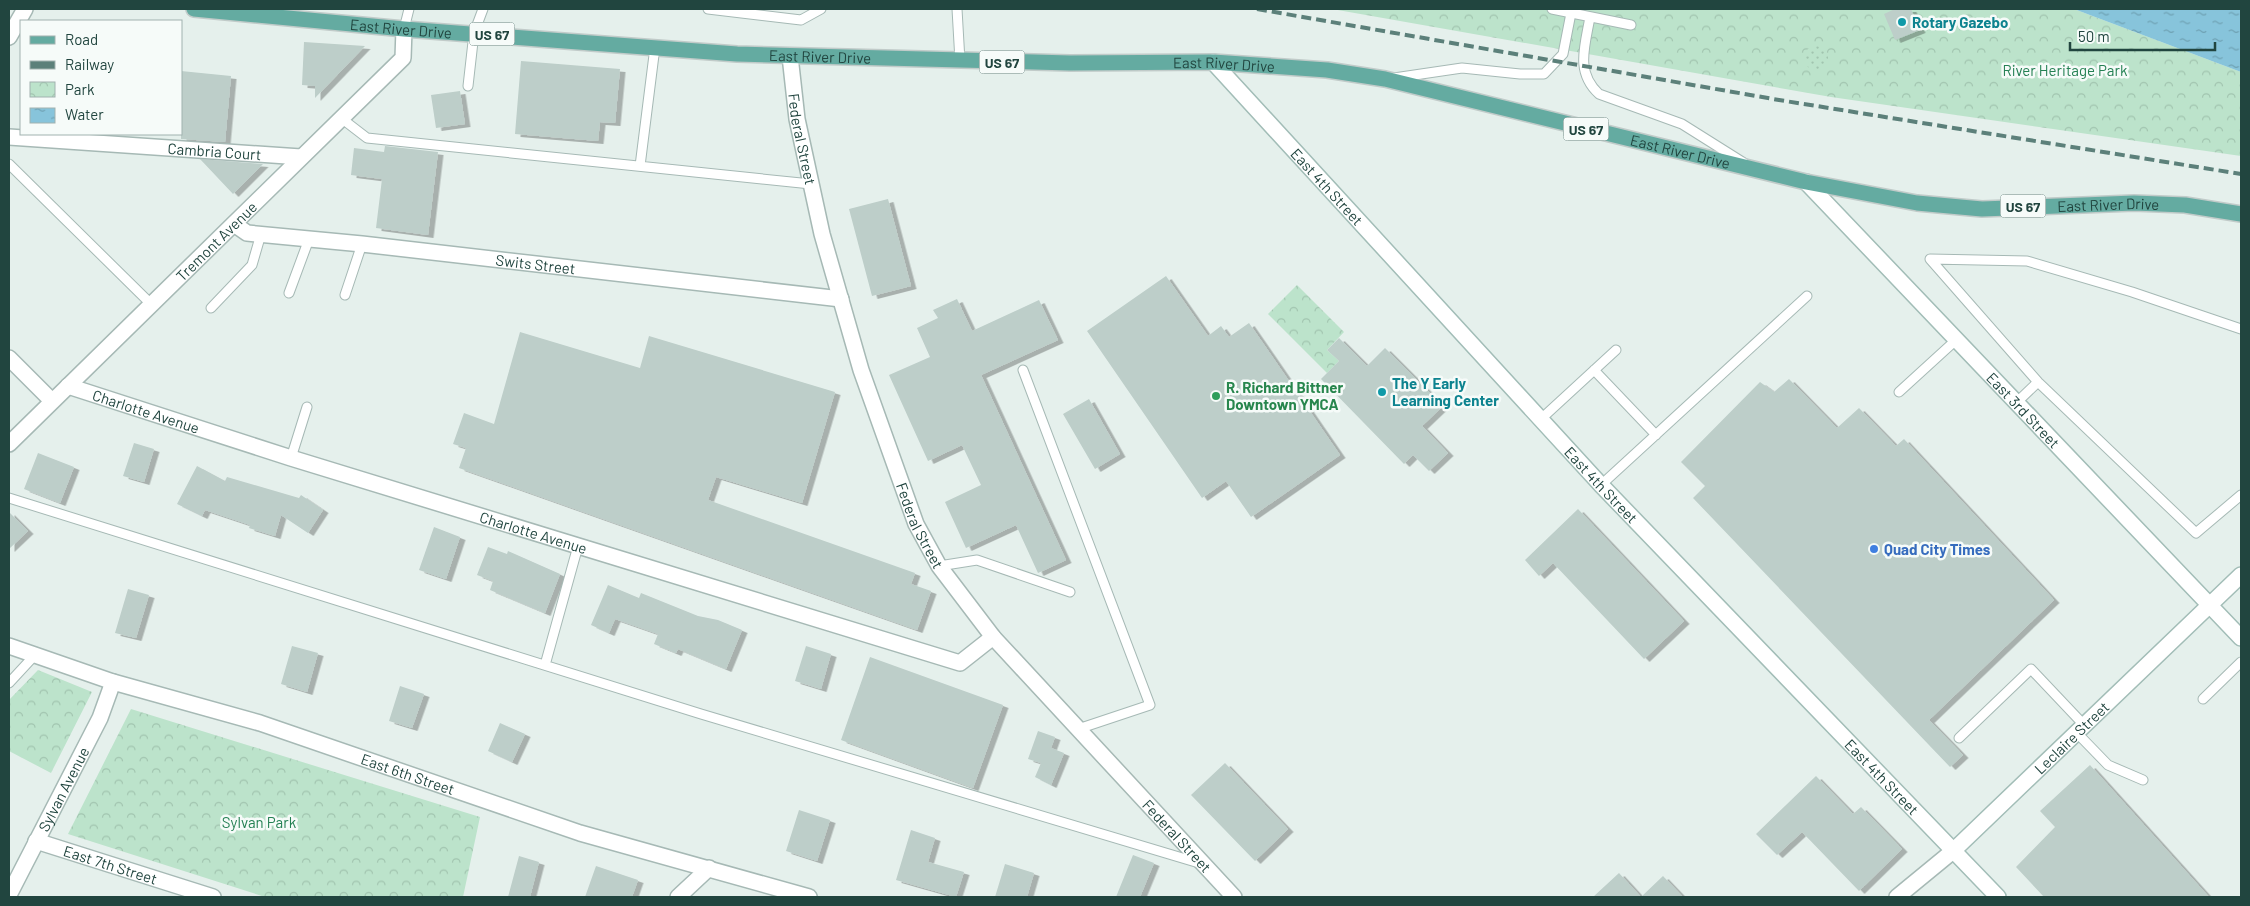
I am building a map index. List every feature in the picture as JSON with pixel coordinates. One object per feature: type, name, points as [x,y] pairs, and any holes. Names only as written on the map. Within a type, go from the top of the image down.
[{"type":"main road","name":"East River Drive","points":[[194,9],[404,29],[790,56],[1070,63],[1213,62],[1327,70],[1385,79],[1757,171],[1918,203],[1982,208],[2134,202],[2185,205],[2241,214]]},
{"type":"street","points":[[9,37],[25,9]]},
{"type":"street","name":"Tremont Avenue","points":[[9,444],[403,58],[404,29]]},
{"type":"street","name":"Federal Street","points":[[790,56],[797,119],[822,234],[861,370],[916,524],[939,566],[993,637],[1234,897]]},
{"type":"street","name":"East 4th Street","points":[[1213,62],[1602,485],[1998,897]]},
{"type":"street","name":"Cambria Court","points":[[9,137],[301,157]]},
{"type":"street","name":"East 3rd Street","points":[[1806,182],[2241,638]]},
{"type":"street","name":"Swits Street","points":[[234,224],[247,233],[362,244],[841,299]]},
{"type":"street","points":[[9,358],[52,401]]},
{"type":"street","name":"Charlotte Avenue","points":[[68,386],[291,458],[960,663],[993,637]]},
{"type":"street","name":"Leclaire Street","points":[[1897,897],[1953,851],[2241,575]]},
{"type":"street","name":"East 6th Street","points":[[9,646],[113,682],[260,723],[580,833],[809,897]]},
{"type":"street","name":"Sylvan Avenue","points":[[9,895],[100,718],[113,682]]},
{"type":"street","name":"East 7th Street","points":[[36,841],[213,897]]},
{"type":"street","points":[[678,897],[709,868]]},
{"type":"lane","points":[[404,29],[409,9]]},
{"type":"lane","points":[[468,86],[474,33],[483,9]]},
{"type":"lane","points":[[708,9],[800,20],[821,9]]},
{"type":"lane","points":[[957,9],[960,61]]},
{"type":"lane","points":[[1552,9],[1631,25]]},
{"type":"lane","points":[[1385,79],[1462,68],[1520,74],[1544,74],[1563,54],[1571,13]]},
{"type":"lane","points":[[1590,18],[1582,59],[1589,84],[1599,94],[1682,124],[1757,171]]},
{"type":"lane","points":[[640,166],[655,47]]},
{"type":"lane","points":[[341,118],[367,138],[811,184]]},
{"type":"lane","points":[[9,164],[151,304]]},
{"type":"lane","points":[[211,308],[252,264],[260,234]]},
{"type":"lane","points":[[289,293],[309,239]]},
{"type":"lane","points":[[345,295],[362,244]]},
{"type":"lane","points":[[2240,499],[2196,533],[2038,382],[1930,259],[2026,261],[2132,292],[2241,329]]},
{"type":"lane","points":[[1602,485],[1807,296]]},
{"type":"lane","points":[[1899,392],[1956,340]]},
{"type":"lane","points":[[1541,419],[1616,350]]},
{"type":"lane","points":[[1024,370],[1150,705],[1078,729]]},
{"type":"lane","points":[[1594,370],[1656,435]]},
{"type":"lane","points":[[2016,403],[2038,382]]},
{"type":"lane","points":[[291,458],[307,407]]},
{"type":"lane","points":[[9,498],[701,714],[1204,864]]},
{"type":"lane","points":[[545,665],[578,546]]},
{"type":"lane","points":[[939,566],[977,560],[1070,592]]},
{"type":"lane","points":[[9,683],[34,656]]},
{"type":"lane","points":[[2203,699],[2241,662]]},
{"type":"lane","points":[[1959,738],[2031,669],[2108,765],[2143,780]]},
{"type":"green space","name":"River Heritage Park","points":[[1332,9],[2074,9],[2241,72],[2241,156],[1831,97]]},
{"type":"green space","points":[[1816,46],[1825,49],[1828,58],[1825,67],[1816,70],[1807,67],[1804,58],[1807,49]]},
{"type":"green space","points":[[1297,285],[1344,332],[1327,350],[1339,361],[1327,373],[1268,314]]},
{"type":"green space","points":[[38,670],[92,692],[51,773],[9,751],[9,700]]},
{"type":"green space","name":"Sylvan Park","points":[[131,709],[480,817],[463,897],[265,897],[68,834]]},
{"type":"water","points":[[2074,9],[2241,9],[2241,72]]},
{"type":"building","name":"Rotary Gazebo","points":[[1895,9],[1911,9],[1920,30],[1895,40],[1884,14]]},
{"type":"building","points":[[304,42],[365,46],[315,98],[315,86],[302,85]]},
{"type":"building","points":[[521,61],[620,69],[615,123],[600,122],[598,141],[515,134]]},
{"type":"building","points":[[182,71],[231,76],[225,142],[181,139]]},
{"type":"building","points":[[460,91],[465,124],[436,128],[431,95]]},
{"type":"building","points":[[385,146],[438,152],[428,235],[376,228],[382,179],[351,175],[354,148],[384,152]]},
{"type":"building","points":[[200,159],[263,164],[233,194]]},
{"type":"building","points":[[888,199],[911,286],[872,296],[849,209]]},
{"type":"building","name":"R. Richard Bittner Downtown YMCA","points":[[1166,276],[1208,336],[1221,326],[1229,337],[1249,323],[1340,455],[1251,517],[1226,481],[1202,498],[1087,331]]},
{"type":"building","points":[[957,299],[972,331],[1039,300],[1058,340],[981,375],[1066,560],[1038,573],[1016,525],[966,548],[945,502],[981,485],[962,445],[928,461],[889,375],[930,357],[917,328],[938,318],[933,310]]},
{"type":"building","points":[[520,332],[640,368],[649,336],[835,392],[802,503],[716,477],[708,500],[915,573],[911,584],[931,591],[917,630],[459,468],[466,448],[453,444],[464,413],[494,424]]},
{"type":"building","name":"The Y Early Learning Center","points":[[1339,338],[1367,366],[1385,348],[1443,406],[1422,426],[1448,453],[1429,471],[1413,455],[1404,464],[1321,379],[1339,361],[1327,350]]},
{"type":"building","name":"Quad City Times","points":[[1789,379],[1837,428],[1859,408],[1896,446],[1904,439],[2054,600],[1929,720],[1963,755],[1950,767],[1693,498],[1705,486],[1681,462],[1760,382],[1774,392]]},
{"type":"building","points":[[1089,399],[1120,454],[1095,469],[1063,414]]},
{"type":"building","points":[[134,443],[154,449],[144,482],[123,476]]},
{"type":"building","points":[[38,453],[74,467],[60,503],[24,489]]},
{"type":"building","points":[[197,466],[225,481],[227,477],[299,498],[301,495],[323,510],[308,533],[281,515],[275,536],[249,528],[250,525],[205,510],[202,516],[177,504]]},
{"type":"building","points":[[1578,509],[1684,621],[1644,659],[1553,563],[1539,576],[1525,560]]},
{"type":"building","points":[[9,512],[28,531],[9,549]]},
{"type":"building","points":[[434,527],[460,537],[446,579],[419,570]]},
{"type":"building","points":[[488,547],[507,554],[508,551],[560,574],[545,613],[490,590],[493,581],[477,575]]},
{"type":"building","points":[[608,585],[639,598],[641,593],[698,616],[718,620],[742,630],[726,669],[678,649],[676,653],[654,644],[658,634],[615,619],[609,633],[591,625]]},
{"type":"building","points":[[128,589],[149,595],[136,638],[115,633]]},
{"type":"building","points":[[292,646],[318,653],[307,692],[281,684]]},
{"type":"building","points":[[806,646],[831,654],[821,689],[795,681]]},
{"type":"building","points":[[870,657],[1003,705],[973,788],[841,740]]},
{"type":"building","points":[[400,686],[424,694],[412,728],[389,721]]},
{"type":"building","points":[[500,723],[525,734],[512,762],[488,751]]},
{"type":"building","points":[[1038,731],[1055,737],[1051,748],[1064,753],[1051,785],[1035,777],[1041,763],[1028,759]]},
{"type":"building","points":[[1225,763],[1288,829],[1255,861],[1191,795]]},
{"type":"building","points":[[2090,765],[2209,897],[2044,897],[2016,867],[2055,827],[2040,811]]},
{"type":"building","points":[[1816,776],[1853,814],[1861,807],[1902,849],[1859,891],[1802,832],[1777,855],[1756,834]]},
{"type":"building","points":[[799,810],[830,820],[817,861],[786,851]]},
{"type":"building","points":[[911,830],[935,838],[928,862],[964,872],[956,897],[896,880]]},
{"type":"building","points":[[1133,855],[1154,863],[1140,897],[1116,897]]},
{"type":"building","points":[[519,856],[539,862],[530,897],[508,897]]},
{"type":"building","points":[[1005,864],[1034,873],[1027,897],[995,897]]},
{"type":"building","points":[[596,866],[638,880],[632,897],[585,897]]},
{"type":"building","points":[[1619,873],[1641,897],[1593,897]]},
{"type":"building","points":[[1663,876],[1683,897],[1641,897]]},
{"type":"railway","points":[[1257,9],[1779,100],[2241,174]]},
{"type":"place","name":"Rotary Gazebo","points":[[1902,22]]},
{"type":"place","name":"The Y Early Learning Center","points":[[1382,392]]},
{"type":"place","name":"R. Richard Bittner Downtown YMCA","points":[[1216,396]]},
{"type":"place","name":"Quad City Times","points":[[1874,549]]}]
